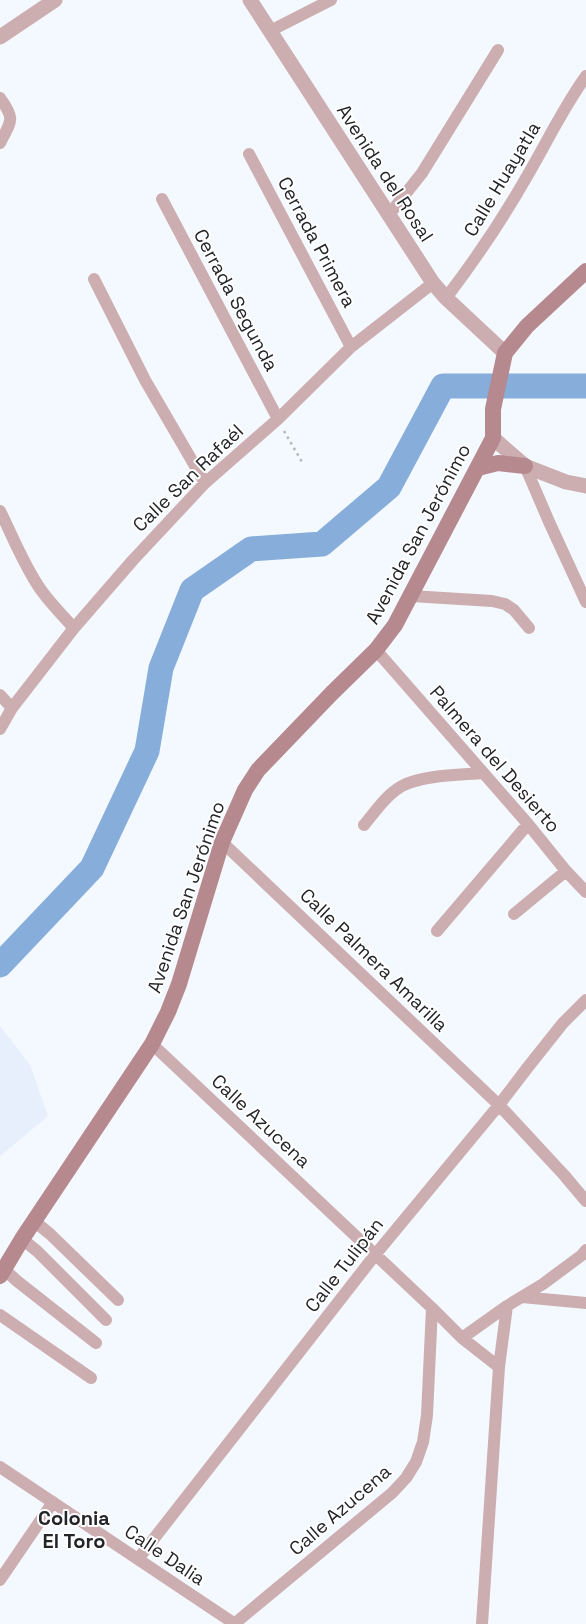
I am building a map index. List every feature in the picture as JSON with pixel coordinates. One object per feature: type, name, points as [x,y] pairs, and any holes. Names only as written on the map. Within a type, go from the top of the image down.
[{"type":"main road","points":[[502,360],[527,326],[586,271]]},
{"type":"main road","name":"Avenida San Jerónimo","points":[[2,1272],[152,1044],[179,984],[222,842],[245,790],[258,770],[376,650],[395,625],[411,596],[493,438],[493,409],[502,360]]},
{"type":"main road","points":[[478,468],[498,463],[525,466]]},
{"type":"street","points":[[0,37],[55,0]]},
{"type":"street","name":"Avenida del Rosal","points":[[250,0],[433,283],[502,360]]},
{"type":"street","points":[[270,31],[331,0]]},
{"type":"street","points":[[388,216],[422,173],[498,50]]},
{"type":"street","name":"Calle Huayatla","points":[[446,298],[487,242],[586,76]]},
{"type":"street","points":[[0,98],[10,112],[11,120],[0,144]]},
{"type":"street","name":"Cerrada Primera","points":[[249,154],[351,347]]},
{"type":"street","name":"Cerrada Segunda","points":[[162,200],[278,419]]},
{"type":"street","points":[[94,279],[145,380],[205,483]]},
{"type":"street","name":"Calle San Rafaél","points":[[0,729],[12,708],[74,628],[133,560],[205,483],[278,419],[351,347],[433,283]]},
{"type":"street","points":[[493,438],[525,466],[566,482],[586,486]]},
{"type":"street","points":[[525,466],[586,602]]},
{"type":"street","points":[[0,511],[28,570],[51,603],[74,628]]},
{"type":"street","points":[[411,596],[492,601],[505,604],[514,610],[529,628]]},
{"type":"street","name":"Palmera del Desierto","points":[[376,650],[586,892]]},
{"type":"street","points":[[0,695],[12,708]]},
{"type":"street","points":[[364,825],[393,792],[402,786],[414,781],[483,773]]},
{"type":"street","points":[[437,932],[528,824]]},
{"type":"street","name":"Calle Palmera Amarilla","points":[[222,842],[499,1105],[558,1167],[586,1201]]},
{"type":"street","points":[[514,914],[566,871]]},
{"type":"street","name":"Calle Tulipán","points":[[138,1559],[375,1255],[499,1105],[563,1023],[586,1000]]},
{"type":"street","name":"Calle Azucena","points":[[152,1044],[462,1338],[498,1367]]},
{"type":"street","points":[[34,1221],[118,1300]]},
{"type":"street","points":[[22,1239],[37,1251],[106,1320]]},
{"type":"street","points":[[462,1338],[507,1306],[543,1284],[586,1250]]},
{"type":"street","points":[[2,1272],[17,1281],[96,1343]]},
{"type":"street","points":[[522,1297],[586,1304]]},
{"type":"street","points":[[482,1624],[498,1367],[507,1306]]},
{"type":"street","name":"Calle Azucena","points":[[234,1624],[392,1493],[406,1478],[416,1462],[423,1442],[427,1416],[432,1308]]},
{"type":"street","points":[[0,1315],[91,1378]]},
{"type":"street","name":"Calle Dalia","points":[[0,1467],[234,1624]]},
{"type":"street","points":[[0,1580],[53,1502]]},
{"type":"path","points":[[278,419],[302,462]]},
{"type":"shaded area","points":[[0,1026],[30,1065],[48,1116],[0,1156]]},
{"type":"waterway","points":[[0,965],[92,868],[147,751],[161,668],[192,590],[251,549],[322,544],[389,487],[443,386],[586,386]]},
{"type":"district","name":"Colonia El Toro","points":[[74,1530]]}]
